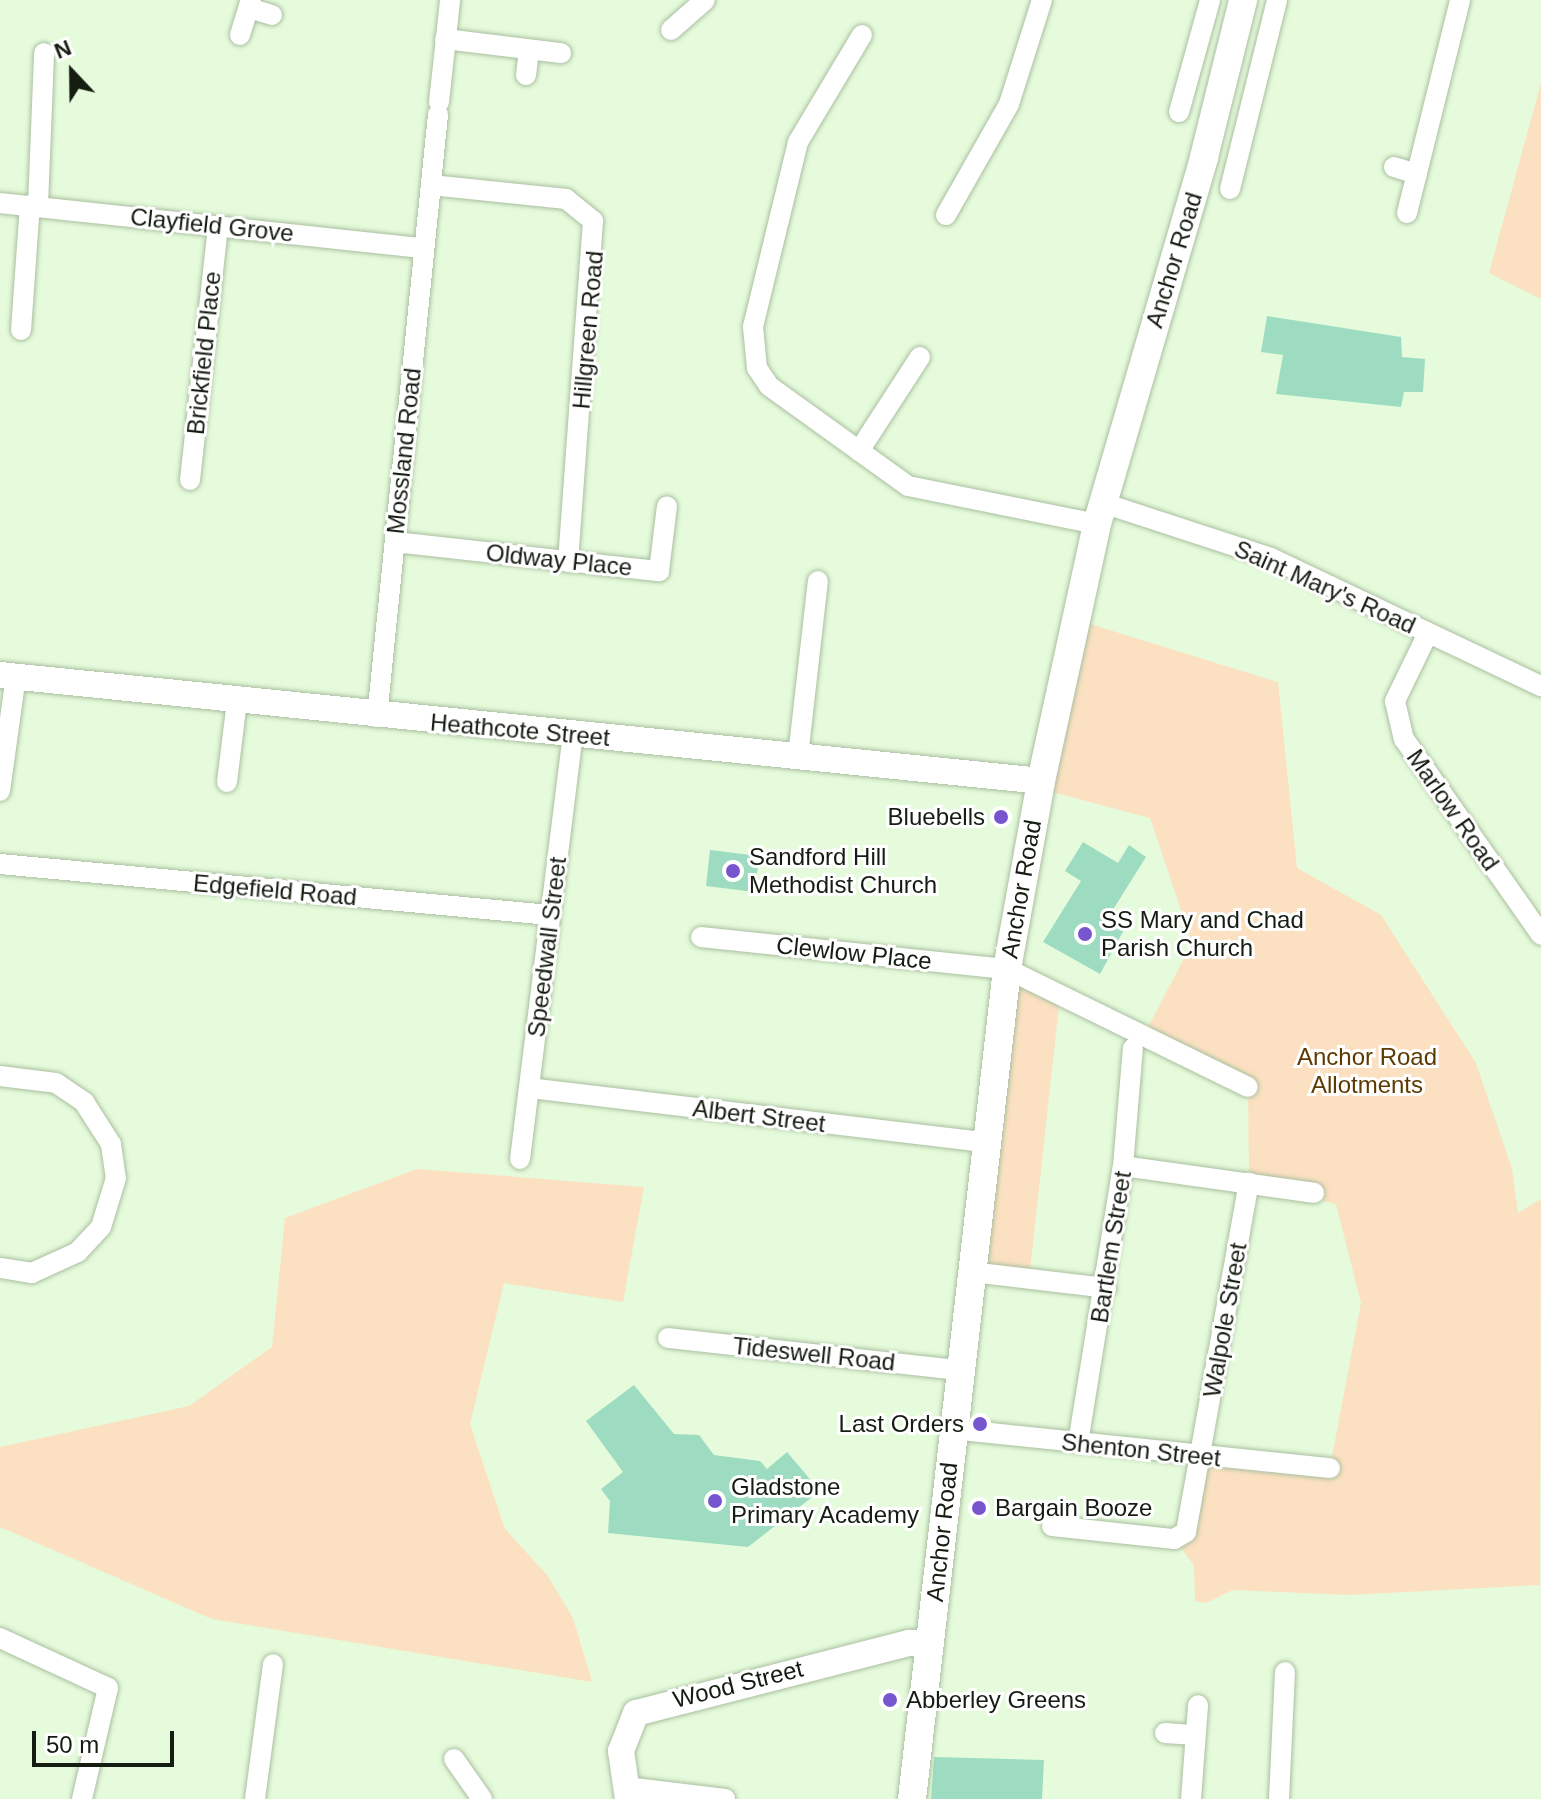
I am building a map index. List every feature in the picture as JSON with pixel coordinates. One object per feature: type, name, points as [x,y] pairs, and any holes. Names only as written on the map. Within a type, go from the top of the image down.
[{"type":"main road","name":"Anchor Road","points":[[912,1799],[1007,969],[1041,781],[1100,513],[1243,0]]},
{"type":"street","name":"Mossland Road","points":[[377,717],[450,0]]},
{"type":"street","points":[[671,30],[705,0]]},
{"type":"street","points":[[946,215],[1009,104],[1042,0]]},
{"type":"street","points":[[1179,112],[1210,0]]},
{"type":"street","points":[[1230,189],[1277,0]]},
{"type":"street","points":[[1407,213],[1460,0]]},
{"type":"street","points":[[240,35],[250,4],[272,15]]},
{"type":"street","name":"Saint Mary's Road","points":[[862,35],[798,142],[751,337],[753,358],[769,386],[908,486],[1100,513],[1271,558],[1541,686]]},
{"type":"street","points":[[445,39],[561,53]]},
{"type":"street","points":[[526,75],[529,50]]},
{"type":"street","points":[[21,330],[34,205],[44,53]]},
{"type":"street","points":[[1394,167],[1417,174]]},
{"type":"street","name":"Hillgreen Road","points":[[431,185],[566,199],[593,221],[568,562]]},
{"type":"street","name":"Clayfield Grove","points":[[0,203],[424,248]]},
{"type":"street","name":"Brickfield Place","points":[[190,480],[218,227]]},
{"type":"street","points":[[859,451],[920,357]]},
{"type":"street","name":"Oldway Place","points":[[395,542],[659,571],[667,506]]},
{"type":"street","points":[[798,756],[818,581]]},
{"type":"street","name":"Marlow Road","points":[[1428,633],[1395,701],[1404,739],[1541,935]]},
{"type":"street","points":[[0,791],[8,675]]},
{"type":"street","name":"Heathcote Street","points":[[8,675],[377,717],[1041,781]]},
{"type":"street","points":[[227,782],[237,701]]},
{"type":"street","name":"Speedwall Street","points":[[520,1159],[573,735]]},
{"type":"street","name":"Edgefield Road","points":[[0,864],[550,915]]},
{"type":"street","name":"Clewlow Place","points":[[701,937],[1007,969],[1190,1068],[1248,1087]]},
{"type":"street","name":"Bartlem Street","points":[[1078,1443],[1106,1288],[1123,1166],[1133,1048]]},
{"type":"street","points":[[0,1076],[56,1083],[84,1102],[108,1137],[116,1178],[101,1227],[78,1252],[32,1273],[0,1268]]},
{"type":"street","name":"Albert Street","points":[[530,1088],[989,1143]]},
{"type":"street","points":[[1123,1166],[1314,1193]]},
{"type":"street","name":"Walpole Street","points":[[1052,1526],[1174,1539],[1193,1518],[1249,1183]]},
{"type":"street","points":[[972,1272],[1106,1288]]},
{"type":"street","name":"Tideswell Road","points":[[668,1338],[960,1370]]},
{"type":"street","name":"Shenton Street","points":[[952,1429],[1330,1468]]},
{"type":"street","points":[[0,1638],[108,1688],[82,1799]]},
{"type":"street","name":"Wood Street","points":[[627,1793],[621,1751],[636,1713],[894,1646],[930,1643]]},
{"type":"street","points":[[255,1799],[273,1664]]},
{"type":"street","points":[[1279,1799],[1285,1672]]},
{"type":"street","points":[[1191,1799],[1192,1735],[1198,1705]]},
{"type":"street","points":[[1165,1733],[1192,1735]]},
{"type":"street","points":[[454,1759],[482,1799]]},
{"type":"street","points":[[627,1793],[725,1799]]},
{"type":"green space","points":[[1541,83],[1541,299],[1489,273]]},
{"type":"green space","name":"Anchor Road Allotments","points":[[1090,624],[1278,682],[1297,868],[1381,915],[1476,1063],[1512,1169],[1518,1213],[1541,1199],[1540,1585],[1348,1595],[1233,1590],[1206,1603],[1195,1601],[1194,1565],[1174,1539],[1201,1457],[1330,1467],[1361,1303],[1336,1204],[1249,1183],[1248,1087],[1145,1033],[1192,943],[1150,818],[1052,792]]},
{"type":"green space","points":[[1007,969],[1061,987],[1029,1280],[972,1272]]},
{"type":"green space","points":[[417,1169],[644,1187],[623,1302],[504,1283],[470,1424],[505,1529],[547,1575],[573,1618],[592,1682],[212,1619],[0,1527],[0,1447],[189,1406],[272,1347],[285,1218]]},
{"type":"building","points":[[1267,316],[1401,337],[1402,357],[1425,359],[1423,392],[1404,392],[1401,407],[1276,394],[1283,355],[1261,352]]},
{"type":"building","points":[[1083,842],[1118,863],[1129,845],[1146,857],[1109,916],[1126,926],[1100,974],[1043,942],[1081,881],[1065,871]]},
{"type":"building","name":"Sandford Hill Methodist Church","points":[[710,850],[759,856],[755,892],[706,886]]},
{"type":"building","points":[[634,1385],[674,1434],[699,1435],[714,1455],[760,1461],[767,1469],[787,1452],[820,1491],[748,1547],[608,1533],[610,1501],[601,1489],[623,1472],[586,1421]]},
{"type":"building","points":[[934,1757],[1044,1760],[1042,1799],[931,1799]]},
{"type":"place","name":"Bluebells","points":[[1001,817]]},
{"type":"place","name":"Sandford Hill Methodist Church","points":[[733,871]]},
{"type":"place","name":"SS Mary and Chad Parish Church","points":[[1085,934]]},
{"type":"place","name":"Last Orders","points":[[980,1424]]},
{"type":"place","name":"Gladstone Primary Academy","points":[[715,1501]]},
{"type":"place","name":"Bargain Booze","points":[[979,1508]]},
{"type":"place","name":"Abberley Greens","points":[[890,1700]]}]
